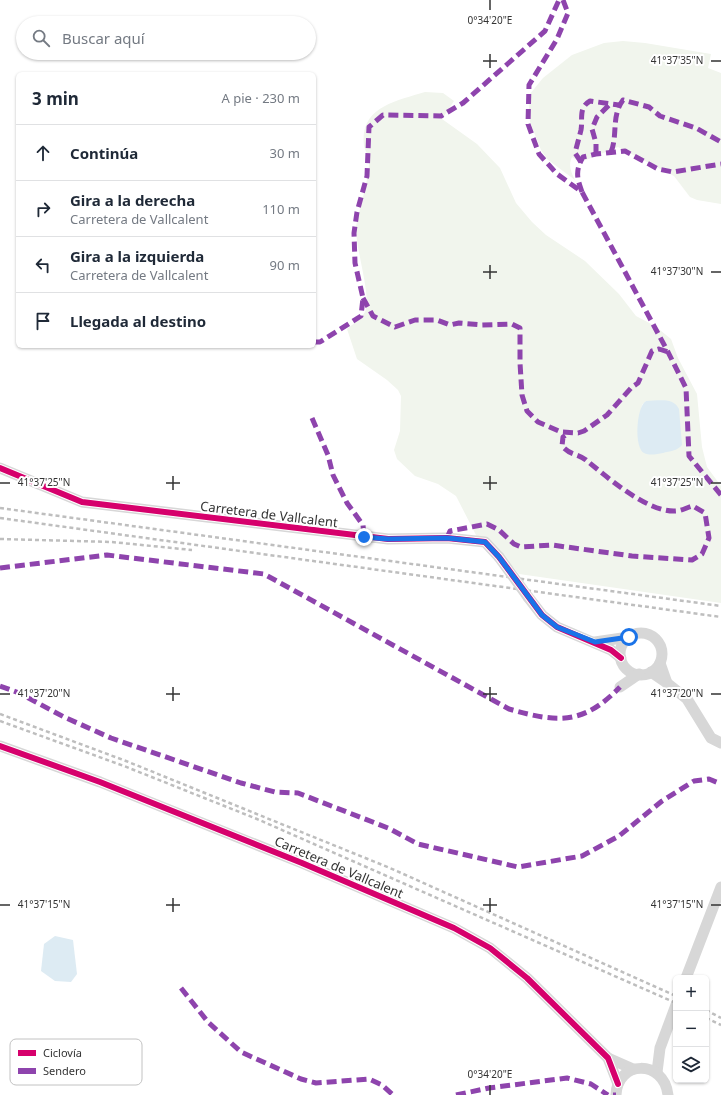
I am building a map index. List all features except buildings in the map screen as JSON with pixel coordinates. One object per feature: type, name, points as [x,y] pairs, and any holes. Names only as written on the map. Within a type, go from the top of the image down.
[{"type":"street","name":"Carretera de Vallcalent","points":[[0,468],[82,502],[388,539],[447,538],[485,542],[499,557],[542,615],[557,627],[611,650],[623,663]]},
{"type":"street","points":[[595,642],[629,637],[642,633],[655,638],[662,649],[660,663],[667,683]]},
{"type":"street","points":[[629,637],[622,646],[623,663],[620,687],[639,674],[651,672],[660,663]]},
{"type":"street","points":[[623,663],[639,674]]},
{"type":"street","points":[[651,672],[687,699],[712,738],[721,743]]},
{"type":"street","name":"Carretera de Vallcalent","points":[[0,746],[53,763],[302,863],[454,928],[490,948],[510,964],[608,1058],[617,1090]]},
{"type":"street","points":[[688,974],[721,887]]},
{"type":"street","points":[[657,1072],[660,1048],[674,1011]]},
{"type":"street","points":[[617,1090],[627,1073],[639,1069],[660,1048]]},
{"type":"street","points":[[608,1058],[639,1069],[657,1072],[667,1087],[668,1095]]},
{"type":"shaded area","points":[[623,41],[645,43],[711,54],[708,68],[721,73],[721,204],[697,200],[690,197],[674,176],[618,147],[581,162],[572,157],[570,168],[575,180],[547,159],[541,150],[530,122],[530,94],[543,78],[572,55],[604,43]]},
{"type":"shaded area","points":[[425,92],[443,93],[454,101],[442,119],[477,144],[500,168],[516,203],[532,222],[546,235],[585,261],[619,294],[636,316],[655,326],[671,339],[678,358],[697,394],[702,447],[707,467],[721,486],[721,603],[519,574],[498,548],[477,537],[456,496],[438,484],[415,476],[397,459],[394,450],[400,431],[401,396],[398,390],[387,380],[357,359],[347,329],[363,315],[367,305],[365,284],[356,236],[356,227],[369,167],[369,158],[364,146],[364,133],[367,122],[373,114],[382,108]],"holes":[[[646,401],[669,401],[638,427],[642,405]]]},
{"type":"shaded area","points":[[646,401],[669,401],[676,405],[679,409],[682,445],[678,448],[651,455],[644,453],[641,450],[638,436],[638,419],[640,411]]},
{"type":"shaded area","points":[[55,936],[73,940],[77,974],[71,982],[55,981],[41,971],[44,944]]},
{"type":"railway","points":[[0,508],[721,606]]},
{"type":"railway","points":[[0,518],[721,617]]},
{"type":"railway","points":[[0,539],[112,542],[192,550]]},
{"type":"railway","points":[[0,714],[126,761],[390,868],[673,995]]},
{"type":"railway","points":[[0,721],[124,766],[257,819],[673,1002]]},
{"type":"railway","points":[[708,1011],[721,1018]]},
{"type":"railway","points":[[709,1019],[721,1025]]},
{"type":"marked path","points":[[316,342],[320,342],[361,316],[363,298],[355,263],[354,233],[357,212],[367,176],[369,127],[383,115],[441,116],[463,103],[545,31],[559,0]]},
{"type":"marked path","points":[[563,0],[568,13],[557,39],[529,85],[528,124],[539,154],[557,174],[582,192],[668,352],[686,388],[689,456],[721,495]]},
{"type":"marked path","points":[[611,152],[617,112],[623,100],[649,107],[660,116],[696,128],[721,142]]},
{"type":"marked path","points":[[581,162],[575,153],[581,130],[582,110],[590,101],[619,105]]},
{"type":"marked path","points":[[596,154],[596,143],[592,129],[597,117],[609,105]]},
{"type":"marked path","points":[[582,192],[578,178],[579,166],[583,157],[596,154],[625,151],[658,169],[673,172],[721,164]]},
{"type":"marked path","points":[[363,298],[373,316],[395,327],[415,320],[437,320],[450,325],[459,323],[482,325],[512,324],[520,328],[522,395],[527,411],[538,422],[561,432],[578,433],[584,431],[607,415],[632,387],[638,383],[652,351],[659,349],[668,352]]},
{"type":"marked path","points":[[312,418],[328,455],[333,475],[347,503],[363,525],[364,537]]},
{"type":"marked path","points":[[447,538],[450,531],[487,524],[499,530],[514,544],[521,547],[552,545],[632,556],[692,560],[702,554],[709,538],[705,513],[693,506],[678,511],[665,510],[653,506],[628,493],[583,458],[571,453],[562,446],[563,437],[569,433]]},
{"type":"marked path","points":[[0,568],[107,555],[264,574],[509,709],[526,714],[542,717],[569,718],[594,708],[620,687]]},
{"type":"marked path","points":[[0,686],[19,693],[64,717],[111,738],[241,783],[275,792],[298,793],[388,828],[418,844],[518,867],[582,856],[619,836],[662,801],[694,781],[709,779],[721,784]]},
{"type":"marked path","points":[[181,988],[208,1022],[241,1052],[301,1079],[316,1083],[369,1079],[382,1085],[393,1095]]},
{"type":"marked path","points":[[456,1095],[489,1088],[567,1078],[591,1084],[608,1095]]},
{"type":"cycle path","points":[[0,468],[82,502],[388,539],[447,538],[485,542],[499,557],[542,615],[557,627],[611,650],[621,658]]},
{"type":"cycle path","points":[[0,746],[100,782],[302,863],[454,928],[490,948],[527,978],[608,1058],[618,1084]]},
{"type":"route","points":[[364,537],[388,539],[447,538],[485,542],[499,557],[542,615],[557,627],[595,642],[629,637]]}]
